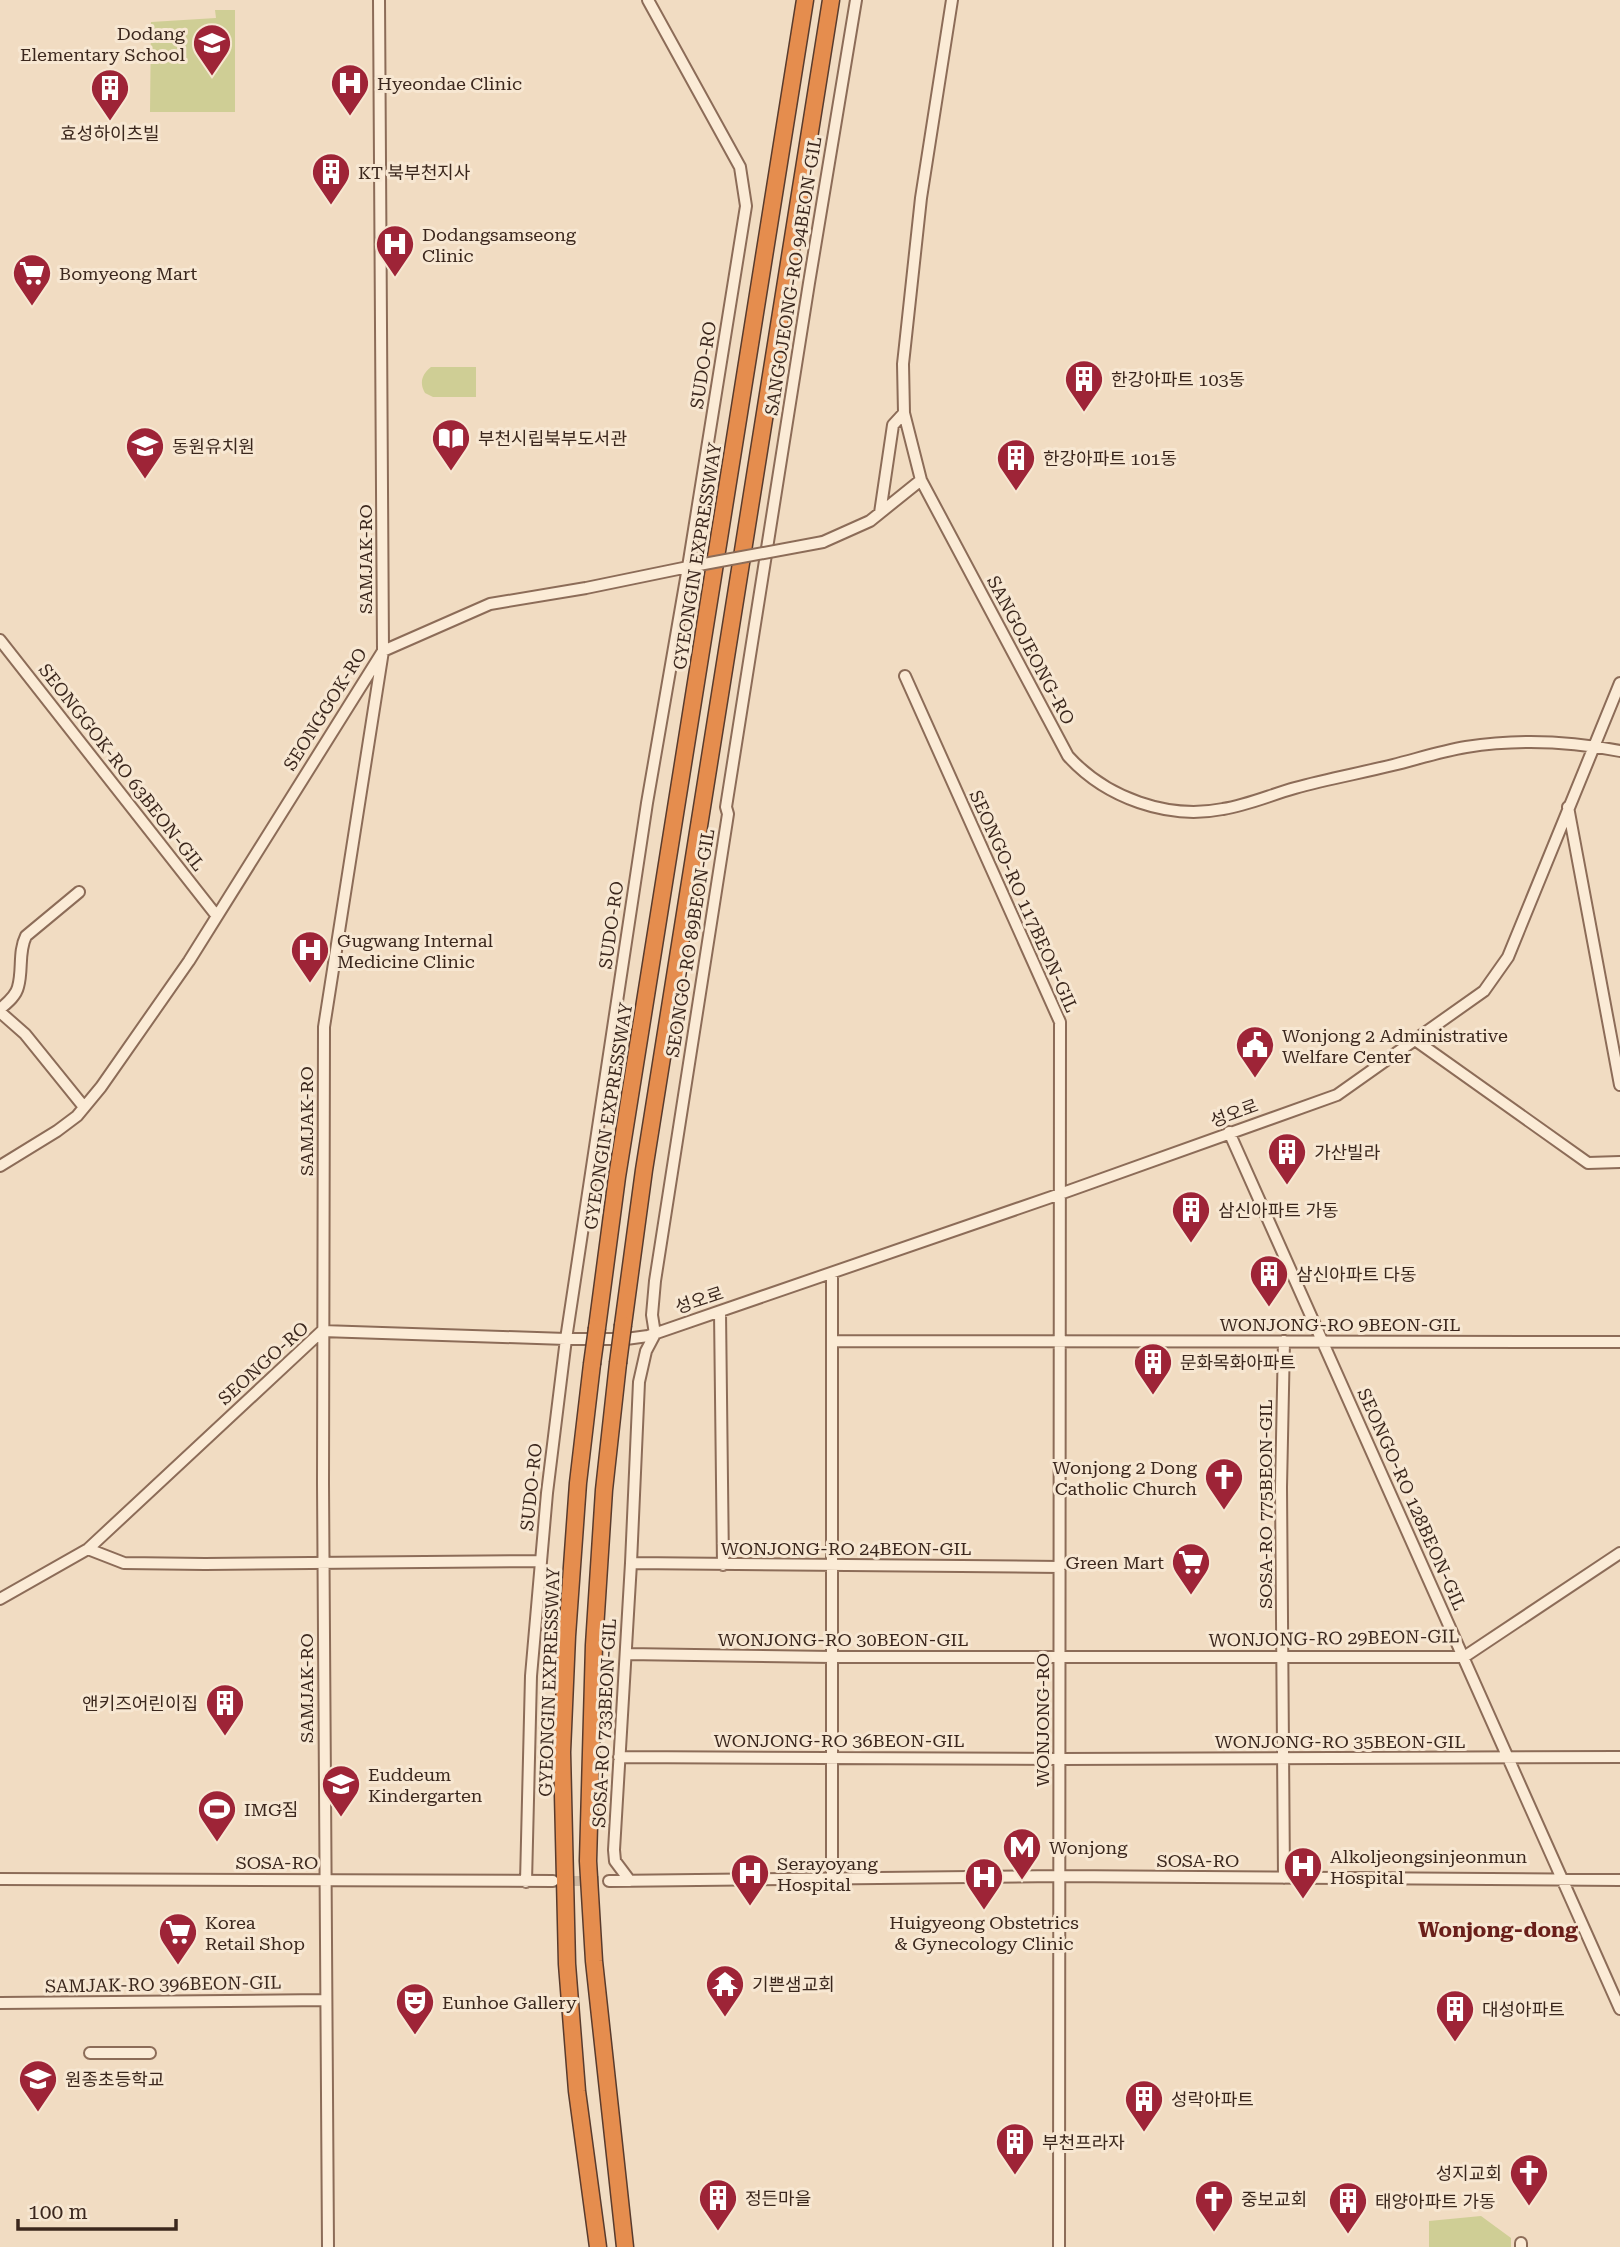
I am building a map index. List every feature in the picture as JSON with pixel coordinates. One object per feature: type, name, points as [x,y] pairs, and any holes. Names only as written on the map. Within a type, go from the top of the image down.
[{"type":"highway","name":"GYEONGIN EXPRESSWAY","points":[[598,2247],[578,2091],[567,1964],[562,1752],[578,1483],[619,1163],[805,0]]},
{"type":"highway","points":[[625,2247],[594,1961],[588,1861],[594,1645],[604,1490],[643,1170],[831,0]]},
{"type":"street","name":"SAMJAK-RO","points":[[328,2247],[322,1331],[324,1027],[383,651],[379,0]]},
{"type":"street","name":"SUDO-RO","points":[[526,1882],[531,1676],[566,1339],[647,803],[746,206],[740,167],[648,0]]},
{"type":"street","name":"SANGOJEONG-RO 94BEON-GIL","points":[[765,558],[856,0]]},
{"type":"street","name":"SANGOJEONG-RO","points":[[952,0],[920,198],[903,364],[904,413],[921,480],[1068,756],[1075,764],[1110,789],[1136,802],[1190,812],[1220,810],[1250,803],[1293,789],[1464,748],[1502,743],[1553,742],[1620,751]]},
{"type":"street","points":[[880,513],[893,425],[904,413]]},
{"type":"street","name":"SEONGGOK-RO","points":[[0,1166],[57,1131],[84,1107],[101,1087],[162,1002],[383,651],[489,604],[823,542],[870,521],[921,480]]},
{"type":"street","name":"SEONGO-RO 89BEON-GIL","points":[[654,1334],[652,1315],[655,1281],[765,558]]},
{"type":"street","name":"SEONGGOK-RO 63BEON-GIL","points":[[0,639],[216,915]]},
{"type":"street","name":"SEONGO-RO 117BEON-GIL","points":[[905,676],[1060,1022],[1060,1194]]},
{"type":"street","name":"성오로","points":[[654,1334],[1337,1095],[1484,991],[1508,957],[1620,683]]},
{"type":"street","points":[[1568,807],[1620,1085]]},
{"type":"street","points":[[79,892],[26,936],[22,945],[19,987],[0,1010],[25,1034],[84,1107]]},
{"type":"street","points":[[1608,1017],[1620,1014]]},
{"type":"street","points":[[1415,1040],[1588,1163],[1620,1162]]},
{"type":"street","name":"SEONGO-RO 128BEON-GIL","points":[[1229,1132],[1620,2008]]},
{"type":"street","name":"WONJONG-RO","points":[[1059,2247],[1060,1194]]},
{"type":"street","points":[[832,1273],[832,1879]]},
{"type":"street","points":[[720,1312],[723,1565]]},
{"type":"street","name":"SEONGO-RO","points":[[0,1599],[88,1549],[322,1331],[566,1339],[626,1339],[654,1334]]},
{"type":"street","name":"SOSA-RO 733BEON-GIL","points":[[630,1881],[615,1861],[614,1850],[639,1382],[646,1351],[654,1334]]},
{"type":"street","name":"WONJONG-RO 9BEON-GIL","points":[[832,1341],[1620,1342]]},
{"type":"street","name":"SOSA-RO 775BEON-GIL","points":[[1284,1341],[1281,1487],[1284,1878]]},
{"type":"street","points":[[88,1549],[124,1563],[541,1561]]},
{"type":"street","name":"WONJONG-RO 29BEON-GIL","points":[[1060,1657],[1464,1657],[1620,1553]]},
{"type":"street","name":"WONJONG-RO 24BEON-GIL","points":[[631,1563],[1060,1567]]},
{"type":"street","name":"WONJONG-RO 30BEON-GIL","points":[[626,1654],[1060,1657]]},
{"type":"street","name":"WONJONG-RO 36BEON-GIL","points":[[619,1757],[1060,1759]]},
{"type":"street","name":"WONJONG-RO 35BEON-GIL","points":[[1060,1759],[1620,1757]]},
{"type":"street","name":"SOSA-RO","points":[[609,1881],[1059,1877],[1620,1880]]},
{"type":"street","name":"SOSA-RO","points":[[0,1879],[553,1881]]},
{"type":"street","name":"SAMJAK-RO 396BEON-GIL","points":[[0,2003],[326,2000]]},
{"type":"street","points":[[90,2053],[150,2053]]},
{"type":"shaded area","points":[[215,10],[235,10],[235,112],[150,112],[151,22],[216,18]]},
{"type":"shaded area","points":[[431,367],[476,367],[476,397],[433,397],[425,393],[422,379]]},
{"type":"shaded area","points":[[1481,2216],[1511,2238],[1511,2247],[1429,2247],[1429,2221]]},
{"type":"tunnel","points":[[559,1881],[609,1881]]},
{"type":"place","name":"Dodang Elementary School","points":[[212,77]]},
{"type":"place","name":"Hyeondae Clinic","points":[[350,117]]},
{"type":"place","name":"효성하이츠빌","points":[[110,122]]},
{"type":"place","name":"KT 북부천지사","points":[[331,206]]},
{"type":"place","name":"Dodangsamseong Clinic","points":[[395,278]]},
{"type":"place","name":"Bomyeong Mart","points":[[32,307]]},
{"type":"place","name":"한강아파트 103동","points":[[1084,413]]},
{"type":"place","name":"부천시립북부도서관","points":[[451,472]]},
{"type":"place","name":"동원유치원","points":[[145,480]]},
{"type":"place","name":"한강아파트 101동","points":[[1016,492]]},
{"type":"place","name":"Gugwang Internal Medicine Clinic","points":[[310,984]]},
{"type":"place","name":"Wonjong 2 Administrative Welfare Center","points":[[1255,1079]]},
{"type":"place","name":"가산빌라","points":[[1287,1186]]},
{"type":"place","name":"삼신아파트 가동","points":[[1191,1244]]},
{"type":"place","name":"삼신아파트 다동","points":[[1269,1308]]},
{"type":"place","name":"문화목화아파트","points":[[1153,1396]]},
{"type":"place","name":"Wonjong 2 Dong Catholic Church","points":[[1224,1511]]},
{"type":"place","name":"Green Mart","points":[[1191,1596]]},
{"type":"place","name":"앤키즈어린이집","points":[[225,1737]]},
{"type":"place","name":"Euddeum Kindergarten","points":[[341,1818]]},
{"type":"place","name":"IMG짐","points":[[217,1843]]},
{"type":"place","name":"Wonjong","points":[[1022,1881]]},
{"type":"place","name":"Alkoljeongsinjeonmun Hospital","points":[[1303,1900]]},
{"type":"place","name":"Serayoyang Hospital","points":[[750,1907]]},
{"type":"place","name":"Huigyeong Obstetrics & Gynecology Clinic","points":[[984,1911]]},
{"type":"place","name":"Korea Retail Shop","points":[[178,1966]]},
{"type":"place","name":"기쁜샘교회","points":[[725,2018]]},
{"type":"place","name":"Eunhoe Gallery","points":[[415,2036]]},
{"type":"place","name":"대성아파트","points":[[1455,2043]]},
{"type":"place","name":"원종초등학교","points":[[38,2113]]},
{"type":"place","name":"성락아파트","points":[[1144,2133]]},
{"type":"place","name":"부천프라자","points":[[1015,2176]]},
{"type":"place","name":"성지교회","points":[[1529,2207]]},
{"type":"place","name":"정든마을","points":[[718,2232]]},
{"type":"place","name":"중보교회","points":[[1214,2233]]},
{"type":"place","name":"태양아파트 가동","points":[[1348,2235]]},
{"type":"district","name":"Wonjong-dong","points":[[1498,1930]]}]
